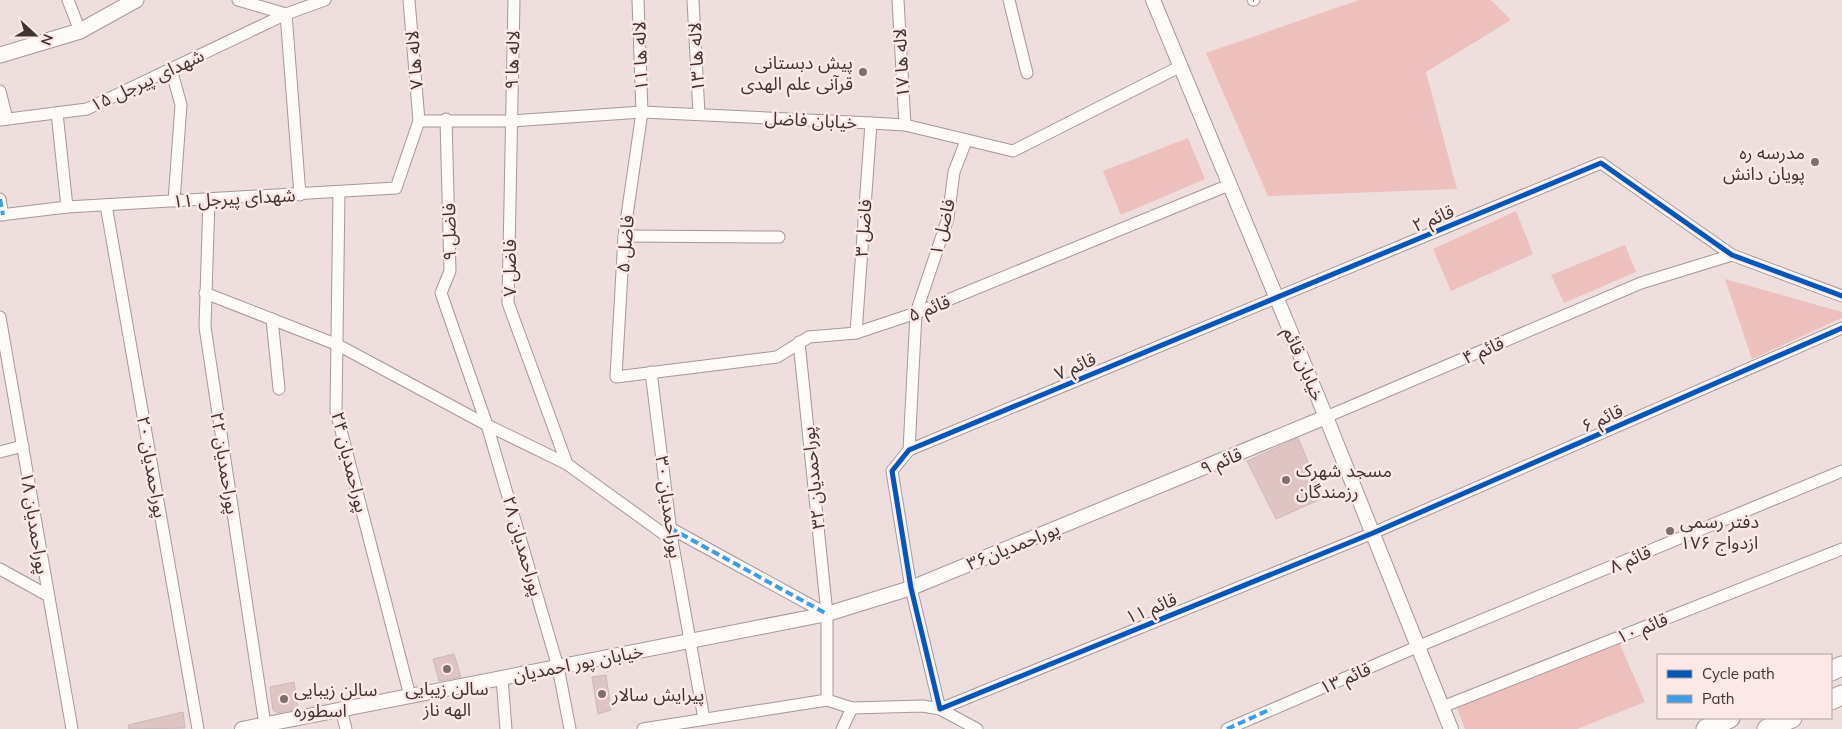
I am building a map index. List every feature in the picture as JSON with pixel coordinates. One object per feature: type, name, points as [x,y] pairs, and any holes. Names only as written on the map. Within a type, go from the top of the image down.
[{"type":"highway","points":[[1706,729],[1728,719]]},
{"type":"highway","points":[[1767,729],[1790,719]]},
{"type":"main road","points":[[0,55],[80,31],[136,0]]},
{"type":"street","points":[[68,0],[80,31]]},
{"type":"street","points":[[238,0],[286,14],[300,195]]},
{"type":"street","name":"شهدای پیرجل ۱۵","points":[[4,120],[88,109],[286,14],[325,0]]},
{"type":"street","name":"لاله ها ۷","points":[[409,0],[419,120]]},
{"type":"street","name":"لاله ها ۹","points":[[510,121],[514,0]]},
{"type":"street","name":"لاله ها ۱۱","points":[[638,0],[642,112]]},
{"type":"street","name":"لاله ها ۱۳","points":[[693,0],[699,114]]},
{"type":"street","name":"لاله ها ۱۷","points":[[898,0],[905,125]]},
{"type":"street","points":[[1008,0],[1027,73]]},
{"type":"street","name":"خیابان قائم","points":[[1153,0],[1452,729]]},
{"type":"street","name":"خیابان فاضل","points":[[419,120],[510,121],[642,112],[699,114],[905,125],[1013,151],[1181,66]]},
{"type":"street","points":[[171,69],[181,105],[174,201]]},
{"type":"street","points":[[0,91],[4,120]]},
{"type":"street","name":"فاضل ۵","points":[[616,377],[624,236],[642,112]]},
{"type":"street","points":[[57,113],[67,208]]},
{"type":"street","name":"فاضل ۹","points":[[446,119],[450,271],[441,293],[487,425]]},
{"type":"street","name":"شهدای پیرجل ۱۱","points":[[2,215],[106,205],[396,188],[419,120]]},
{"type":"street","name":"فاضل ۷","points":[[510,121],[508,303],[567,464]]},
{"type":"street","name":"فاضل ۳","points":[[856,333],[870,123]]},
{"type":"street","name":"فاضل ۱","points":[[909,450],[916,314],[948,218],[954,172],[966,141]]},
{"type":"street","name":"قائم ۲","points":[[1276,297],[1601,163],[1732,256]]},
{"type":"street","name":"قائم ۵","points":[[616,377],[777,357],[809,337],[856,333],[916,314],[1229,185]]},
{"type":"street","name":"پوراحمدیان ۲۴","points":[[339,192],[336,411],[410,696]]},
{"type":"street","name":"پوراحمدیان ۲۲","points":[[209,199],[205,327],[264,725]]},
{"type":"street","points":[[0,200],[2,215]]},
{"type":"street","name":"پوراحمدیان ۲۰","points":[[106,205],[198,729]]},
{"type":"street","points":[[624,236],[779,237]]},
{"type":"street","points":[[1732,256],[1842,296]]},
{"type":"street","name":"قائم ۴","points":[[1326,418],[1641,283],[1732,256]]},
{"type":"street","points":[[205,293],[338,345],[487,425],[567,464],[671,534],[827,614]]},
{"type":"street","name":"قائم ۷","points":[[911,588],[892,471],[909,450],[1276,297]]},
{"type":"street","name":"پوراحمدیان ۱۸","points":[[0,316],[47,595],[72,729]]},
{"type":"street","points":[[272,319],[279,390]]},
{"type":"street","name":"قائم ۶","points":[[1373,533],[1842,328]]},
{"type":"street","name":"پوراحمدیان ۳۲","points":[[799,342],[827,614],[827,700]]},
{"type":"street","name":"پوراحمدیان ۳۰","points":[[651,372],[671,534],[704,720]]},
{"type":"street","name":"قائم ۹","points":[[1116,504],[1326,418]]},
{"type":"street","name":"پوراحمدیان ۲۸","points":[[487,425],[558,667],[570,729]]},
{"type":"street","points":[[0,452],[23,446]]},
{"type":"street","name":"قائم ۸","points":[[1419,646],[1842,471]]},
{"type":"street","name":"پوراحمدیان۳۶","points":[[911,588],[1116,504]]},
{"type":"street","name":"قائم ۱۱","points":[[940,708],[1373,533]]},
{"type":"street","name":"قائم ۱۰","points":[[1442,707],[1842,549]]},
{"type":"street","points":[[0,569],[47,595]]},
{"type":"street","points":[[911,588],[940,708]]},
{"type":"street","name":"خیابان پور احمدیان","points":[[242,729],[827,614],[911,588]]},
{"type":"street","name":"قائم ۱۳","points":[[1227,729],[1419,646]]},
{"type":"street","points":[[502,678],[506,729]]},
{"type":"street","points":[[643,729],[827,700],[852,708],[923,706],[940,708],[976,729]]},
{"type":"street","points":[[842,729],[852,708]]},
{"type":"street","points":[[341,709],[346,729]]},
{"type":"shaded area","points":[[1359,0],[1491,0],[1511,20],[1426,72],[1457,189],[1268,196],[1206,53]]},
{"type":"shaded area","points":[[1188,138],[1205,179],[1121,215],[1103,171]]},
{"type":"shaded area","points":[[1516,211],[1533,254],[1451,291],[1433,249]]},
{"type":"shaded area","points":[[1625,245],[1636,272],[1564,303],[1551,275]]},
{"type":"shaded area","points":[[1725,279],[1842,312],[1842,318],[1752,359]]},
{"type":"shaded area","points":[[1619,642],[1645,702],[1577,729],[1465,729],[1456,706]]},
{"type":"building","name":"مسجد شهرک رزمندگان","points":[[1298,438],[1323,498],[1276,519],[1247,461]]},
{"type":"building","name":"سالن زیبایی الهه ناز","points":[[454,654],[461,677],[439,681],[433,659]]},
{"type":"building","name":"پیرایش سالار","points":[[606,675],[611,710],[598,714],[592,677]]},
{"type":"building","name":"سالن زیبایی اسطوره","points":[[294,682],[298,709],[277,713],[273,710],[270,687]]},
{"type":"building","points":[[183,712],[185,728],[129,729],[128,725]]},
{"type":"marked path","points":[[0,199],[3,215]]},
{"type":"marked path","points":[[670,528],[827,614]]},
{"type":"marked path","points":[[1227,729],[1271,709]]},
{"type":"cycle path","points":[[1842,296],[1732,255],[1601,163],[909,450],[892,471],[911,588],[940,709],[1373,533],[1842,328]]},
{"type":"place","name":"پیش دبستانی قرآنی علم الهدی","points":[[863,72]]},
{"type":"place","name":"مدرسه ره پویان دانش","points":[[1815,162]]},
{"type":"place","name":"مسجد شهرک رزمندگان","points":[[1286,480]]},
{"type":"place","name":"دفتر رسمی ازدواج ۱۷۶","points":[[1670,531]]},
{"type":"place","name":"سالن زیبایی الهه ناز","points":[[447,669]]},
{"type":"place","name":"پیرایش سالار","points":[[602,694]]},
{"type":"place","name":"سالن زیبایی اسطوره","points":[[284,699]]}]
